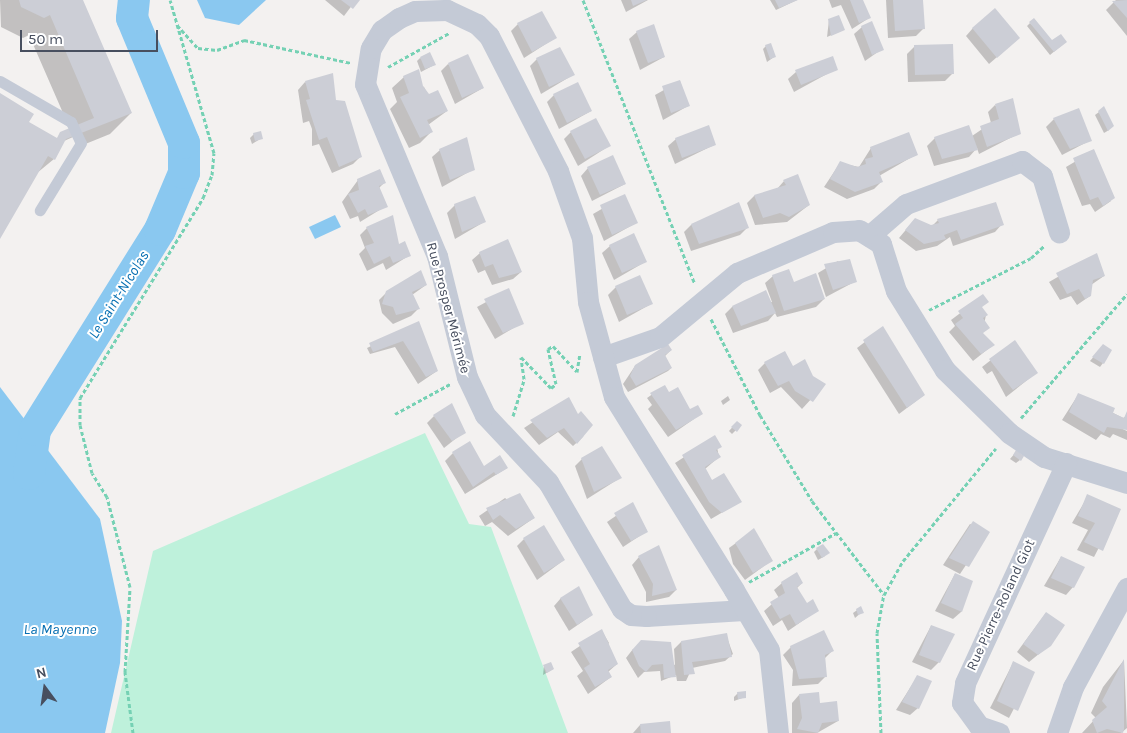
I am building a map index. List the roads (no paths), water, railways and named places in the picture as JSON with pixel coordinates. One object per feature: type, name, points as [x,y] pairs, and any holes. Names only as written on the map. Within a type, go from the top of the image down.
[{"type":"street","name":"Rue Prosper Mérimée","points":[[432,9],[462,15],[489,36],[558,171],[582,238],[595,354],[614,397],[734,590],[744,610],[646,616],[631,615],[622,609],[548,482],[485,415],[467,377],[437,256],[370,100],[366,68],[382,30],[399,18],[432,9]]},
{"type":"street","points":[[870,236],[906,204],[1022,161],[1042,176],[1059,232]]},
{"type":"street","points":[[595,354],[660,337],[736,273],[833,232],[859,230],[881,244],[896,292],[945,370],[1009,432],[1044,456],[1127,483]]},
{"type":"street","name":"Rue Pierre-Roland Giot","points":[[999,733],[979,726],[962,704],[965,683],[1066,463]]},
{"type":"street","points":[[1057,733],[1073,687],[1127,588]]},
{"type":"street","points":[[744,610],[769,650],[778,733]]},
{"type":"lane","points":[[0,81],[71,122],[81,143],[40,210]]},
{"type":"water","points":[[197,0],[266,0],[239,25],[205,18]]},
{"type":"water","points":[[335,215],[341,227],[315,239],[309,227]]},
{"type":"water","name":"La Mayenne","points":[[0,387],[100,519],[122,621],[120,663],[105,733],[0,733]]},
{"type":"waterway","name":"Le Saint-Nicolas","points":[[29,474],[35,430],[160,230],[184,173],[184,143],[132,18],[134,0]]}]
